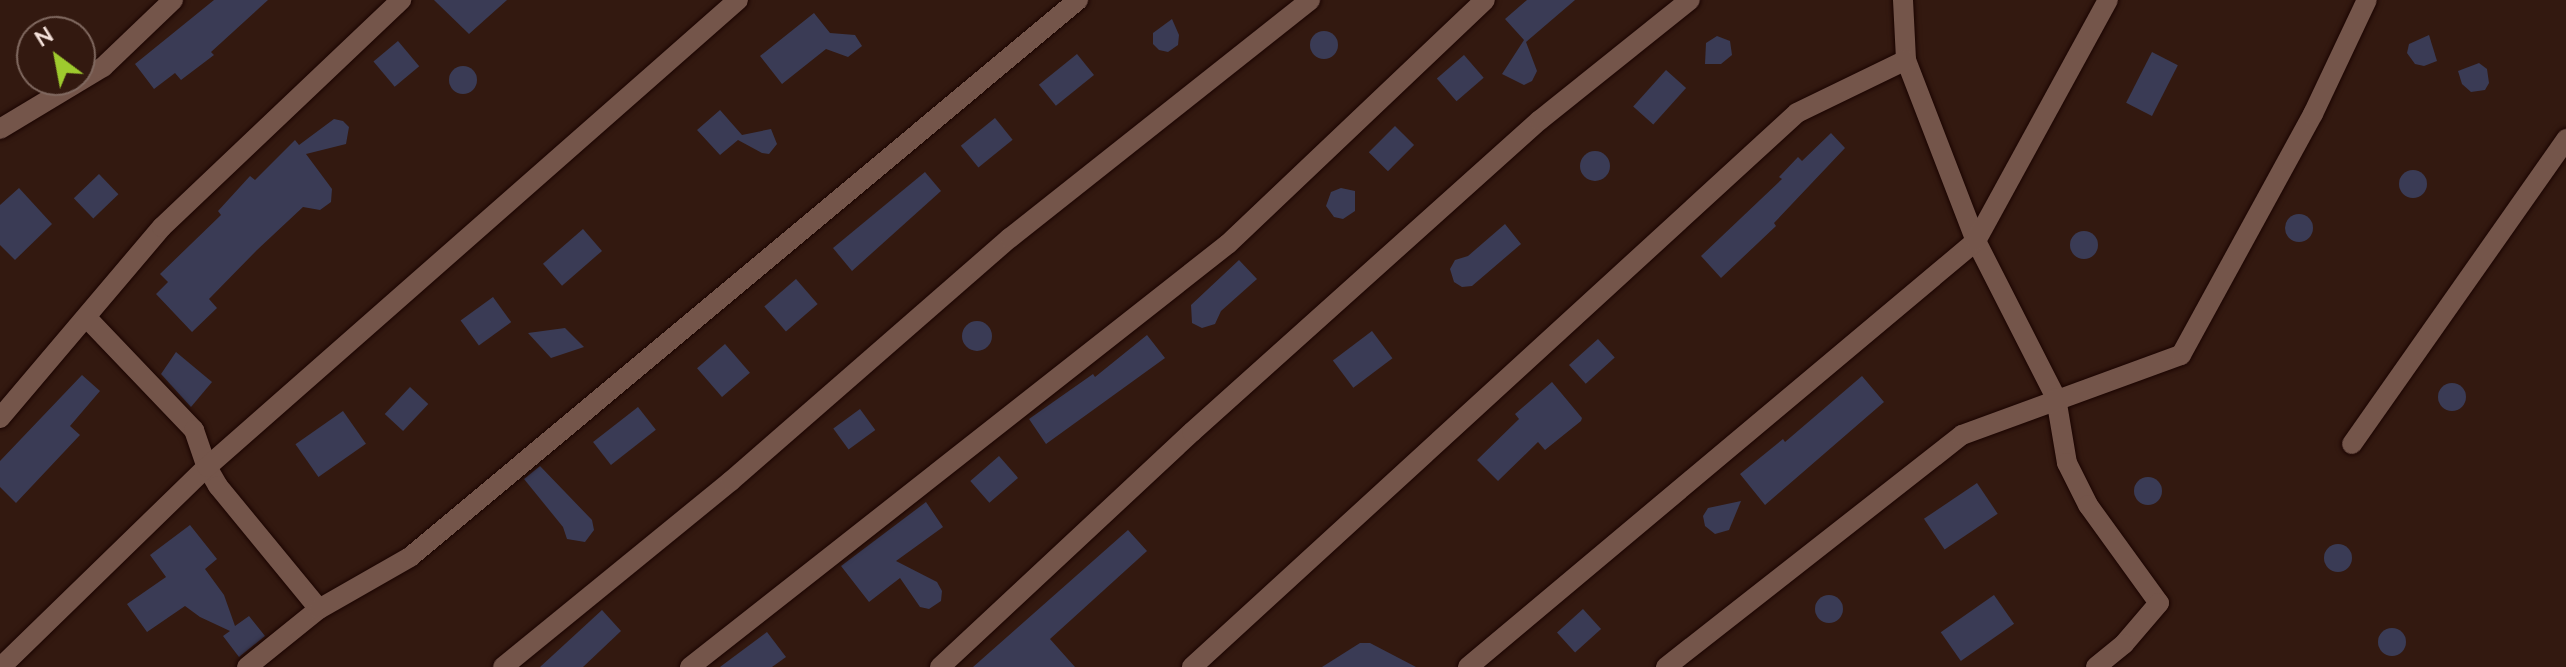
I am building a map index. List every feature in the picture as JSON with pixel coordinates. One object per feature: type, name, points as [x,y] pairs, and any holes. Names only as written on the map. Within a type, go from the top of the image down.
[{"type":"street","points":[[0,129],[103,67],[173,0]]},
{"type":"street","points":[[0,418],[162,227],[401,0]]},
{"type":"street","points":[[1,667],[207,467],[738,0]]},
{"type":"street","points":[[247,667],[319,609],[410,557],[1078,0]]},
{"type":"street","points":[[503,667],[731,481],[1010,238],[1310,0]]},
{"type":"street","points":[[690,667],[1228,244],[1485,0]]},
{"type":"street","points":[[940,667],[1204,421],[1498,157],[1690,0]]},
{"type":"street","points":[[1903,0],[1906,60],[1976,241],[2056,398],[2067,463],[2088,505],[2159,603],[2124,644],[2096,667]]},
{"type":"street","points":[[1468,667],[1976,241],[2108,0]]},
{"type":"street","points":[[1666,667],[1962,435],[2056,398],[2181,355],[2313,114],[2367,0]]},
{"type":"street","points":[[1192,667],[1797,113],[1906,60]]},
{"type":"street","points":[[2352,444],[2566,139]]},
{"type":"street","points":[[87,318],[194,430],[207,467],[218,486],[319,609]]},
{"type":"building","points":[[214,0],[268,0],[211,52],[214,55],[181,80],[175,73],[154,89],[135,64]]},
{"type":"building","points":[[434,0],[507,0],[469,34]]},
{"type":"building","points":[[1527,0],[1575,0],[1526,42],[1537,71],[1532,81],[1524,85],[1502,74],[1524,40],[1505,19]]},
{"type":"building","points":[[814,13],[830,33],[855,35],[862,46],[848,57],[826,49],[782,84],[760,56]]},
{"type":"building","points":[[1172,19],[1179,35],[1178,45],[1168,52],[1159,50],[1153,44],[1153,33]]},
{"type":"building","points":[[1324,31],[1334,35],[1338,45],[1334,55],[1324,59],[1314,55],[1310,45],[1314,35]]},
{"type":"building","points":[[2429,35],[2437,61],[2424,66],[2415,64],[2407,53],[2409,44]]},
{"type":"building","points":[[1717,36],[1730,41],[1732,55],[1721,64],[1705,64],[1706,43]]},
{"type":"building","points":[[398,41],[419,66],[395,87],[373,62]]},
{"type":"building","points":[[2152,52],[2178,65],[2152,116],[2126,103]]},
{"type":"building","points":[[1077,54],[1094,75],[1056,106],[1039,85]]},
{"type":"building","points":[[1464,55],[1484,78],[1457,101],[1437,79]]},
{"type":"building","points":[[2479,63],[2487,69],[2489,83],[2485,90],[2471,92],[2462,84],[2458,71]]},
{"type":"building","points":[[463,66],[473,70],[477,80],[473,90],[463,94],[453,90],[449,80],[453,70]]},
{"type":"building","points":[[1666,70],[1686,88],[1653,124],[1633,106]]},
{"type":"building","points":[[720,110],[742,135],[771,129],[777,144],[769,154],[738,140],[720,155],[697,130]]},
{"type":"building","points":[[995,118],[1013,140],[978,167],[961,146]]},
{"type":"building","points":[[334,119],[343,121],[349,127],[346,144],[306,154],[332,189],[331,202],[320,210],[303,207],[257,250],[209,299],[217,308],[192,332],[156,294],[168,282],[160,274],[221,215],[218,211],[250,176],[255,180],[295,140],[299,145]]},
{"type":"building","points":[[1395,126],[1414,145],[1388,171],[1369,152]]},
{"type":"building","points":[[1831,133],[1845,148],[1774,223],[1776,226],[1721,278],[1701,256],[1782,179],[1779,177],[1798,157],[1802,161]]},
{"type":"building","points":[[1595,151],[1606,155],[1610,166],[1606,177],[1595,181],[1584,177],[1580,166],[1584,155]]},
{"type":"building","points":[[2413,170],[2423,174],[2427,184],[2423,194],[2413,198],[2403,194],[2399,184],[2403,174]]},
{"type":"building","points":[[925,172],[941,191],[852,271],[833,248]]},
{"type":"building","points":[[99,174],[118,194],[93,218],[74,198]]},
{"type":"building","points":[[19,188],[52,224],[15,260],[0,245],[0,205]]},
{"type":"building","points":[[1341,188],[1355,191],[1355,211],[1343,219],[1334,217],[1326,206],[1331,192]]},
{"type":"building","points":[[2299,214],[2309,218],[2313,228],[2309,238],[2299,242],[2289,238],[2285,228],[2289,218]]},
{"type":"building","points":[[1505,224],[1521,244],[1472,286],[1462,287],[1454,282],[1450,269],[1455,260],[1468,256]]},
{"type":"building","points":[[583,229],[602,251],[562,286],[543,264]]},
{"type":"building","points":[[2084,231],[2094,235],[2098,245],[2094,255],[2084,259],[2074,255],[2070,245],[2074,235]]},
{"type":"building","points":[[1239,260],[1257,279],[1221,311],[1215,324],[1202,328],[1192,323],[1191,305]]},
{"type":"building","points":[[796,279],[818,304],[786,331],[764,307]]},
{"type":"building","points":[[493,297],[511,322],[479,346],[461,321]]},
{"type":"building","points":[[977,321],[988,325],[992,336],[988,347],[977,351],[966,347],[962,336],[966,325]]},
{"type":"building","points":[[565,328],[584,347],[551,358],[528,333]]},
{"type":"building","points":[[1372,331],[1392,358],[1353,388],[1333,360]]},
{"type":"building","points":[[1147,335],[1165,358],[1046,444],[1029,419],[1093,374],[1095,377]]},
{"type":"building","points":[[1598,339],[1615,358],[1586,384],[1569,365]]},
{"type":"building","points":[[725,344],[750,373],[722,397],[697,368]]},
{"type":"building","points":[[176,352],[212,382],[191,407],[161,374]]},
{"type":"building","points":[[82,375],[100,391],[70,426],[80,435],[16,503],[0,487],[0,461]]},
{"type":"building","points":[[1862,376],[1884,402],[1765,505],[1740,474],[1783,439],[1785,442]]},
{"type":"building","points":[[1552,382],[1582,418],[1581,421],[1545,450],[1538,442],[1498,481],[1477,460],[1519,419],[1515,414]]},
{"type":"building","points":[[2452,383],[2462,387],[2466,397],[2462,407],[2452,411],[2442,407],[2438,397],[2442,387]]},
{"type":"building","points":[[410,387],[428,404],[403,431],[385,414]]},
{"type":"building","points":[[638,407],[656,430],[611,465],[593,442]]},
{"type":"building","points":[[860,409],[875,430],[849,449],[833,428]]},
{"type":"building","points":[[343,411],[366,444],[318,477],[295,444]]},
{"type":"building","points":[[999,456],[1018,478],[989,503],[970,481]]},
{"type":"building","points":[[540,466],[592,520],[594,530],[585,542],[567,539],[563,527],[524,479]]},
{"type":"building","points":[[2148,477],[2158,481],[2162,491],[2158,501],[2148,505],[2138,501],[2134,491],[2138,481]]},
{"type":"building","points":[[1977,483],[1998,514],[1945,549],[1924,519]]},
{"type":"building","points":[[1741,501],[1729,530],[1715,534],[1705,526],[1703,516],[1708,508]]},
{"type":"building","points":[[926,502],[943,527],[896,561],[937,582],[942,591],[941,601],[929,609],[920,607],[900,578],[869,602],[841,566]]},
{"type":"building","points":[[190,525],[217,559],[205,569],[224,595],[235,626],[249,616],[265,636],[239,657],[223,636],[230,631],[185,606],[147,632],[127,604],[166,577],[150,555]]},
{"type":"building","points":[[1128,530],[1147,551],[1050,639],[1075,667],[973,667]]},
{"type":"building","points":[[2338,544],[2348,548],[2352,558],[2348,568],[2338,572],[2328,568],[2324,558],[2328,548]]},
{"type":"building","points":[[1829,595],[1839,599],[1843,609],[1839,619],[1829,623],[1819,619],[1815,609],[1819,599]]},
{"type":"building","points":[[1994,595],[2014,624],[1961,661],[1941,632]]},
{"type":"building","points":[[1583,609],[1601,629],[1575,652],[1557,632]]},
{"type":"building","points":[[602,610],[621,631],[583,667],[540,667]]},
{"type":"building","points":[[2392,628],[2402,632],[2406,642],[2402,652],[2392,656],[2382,652],[2378,642],[2382,632]]},
{"type":"building","points":[[767,632],[786,657],[772,667],[720,667]]},
{"type":"building","points":[[1360,643],[1370,643],[1416,667],[1322,667]]}]
